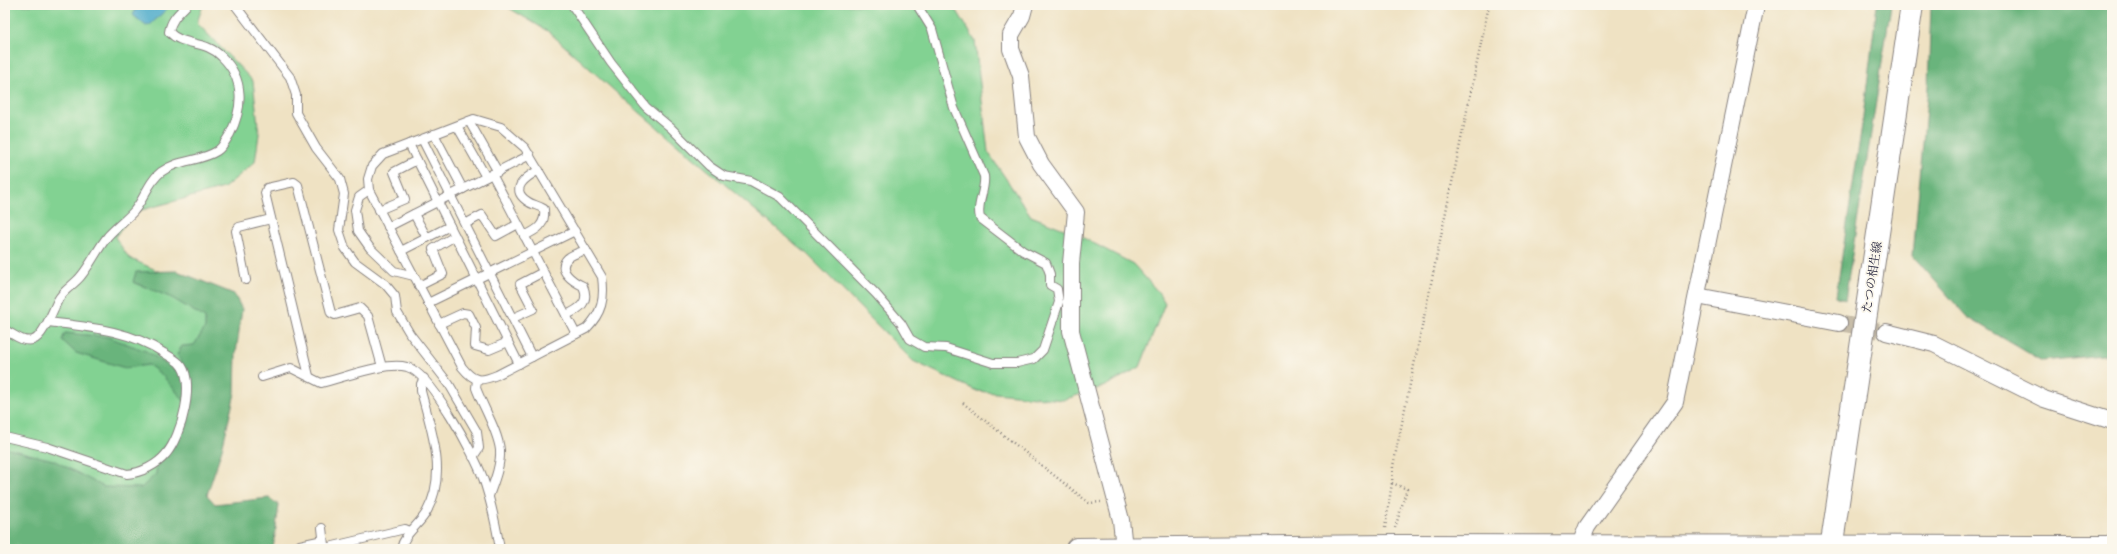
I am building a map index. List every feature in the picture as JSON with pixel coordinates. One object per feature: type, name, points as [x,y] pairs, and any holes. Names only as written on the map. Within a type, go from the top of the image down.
[{"type":"main road","name":"たつの相生線","points":[[1831,548],[1912,5]]},
{"type":"main road","points":[[1077,549],[1389,539],[1583,546],[1831,548],[2112,547]]},
{"type":"street","points":[[1025,5],[1022,16],[1011,35],[1011,49],[1021,76],[1027,137],[1041,164],[1076,212],[1071,263],[1071,331],[1115,497],[1124,534],[1124,548]]},
{"type":"street","points":[[1583,546],[1583,537],[1591,521],[1675,402],[1756,5]]},
{"type":"street","points":[[1697,296],[1839,323]]},
{"type":"street","points":[[1886,332],[1934,344],[2044,400],[2112,421]]},
{"type":"lane","points":[[5,330],[23,340],[36,338],[48,322],[59,298],[81,276],[108,236],[134,211],[151,180],[171,165],[195,160],[218,150],[224,144],[236,121],[241,105],[241,90],[233,70],[223,57],[208,46],[176,39],[170,32],[170,25],[176,16],[188,5]]},
{"type":"lane","points":[[235,5],[290,77],[296,95],[296,112],[316,148],[340,179],[344,194],[339,230],[345,248],[355,262],[385,284],[395,296],[397,312],[410,334],[449,384],[477,432],[479,448],[473,457]]},
{"type":"lane","points":[[572,5],[611,63],[646,107],[671,128],[709,166],[724,176],[751,181],[780,197],[876,294],[901,323],[910,339],[924,347],[946,348],[993,363],[1017,363],[1034,359],[1043,350],[1059,302],[1057,289],[1050,284],[1050,274],[1046,263],[1023,251],[980,218],[979,212],[985,182],[984,176],[954,108],[932,29],[917,5]]},
{"type":"lane","points":[[474,119],[501,127],[517,140],[530,155],[602,277],[602,302],[597,318],[586,329],[519,364],[489,378],[477,380],[471,378],[462,368],[369,190],[368,179],[372,166],[383,154],[469,121],[474,119]]},
{"type":"lane","points":[[469,121],[492,174],[576,334]]},
{"type":"lane","points":[[457,126],[492,174]]},
{"type":"lane","points":[[434,134],[463,189]]},
{"type":"lane","points":[[422,139],[532,357]]},
{"type":"lane","points":[[409,144],[519,364]]},
{"type":"lane","points":[[388,227],[530,155]]},
{"type":"lane","points":[[379,210],[405,199],[394,172],[417,160]]},
{"type":"lane","points":[[524,236],[540,228],[544,221],[544,209],[526,200],[521,195],[519,186],[524,178],[539,170]]},
{"type":"lane","points":[[309,376],[265,193],[267,188],[294,182],[298,185],[331,312],[335,315],[360,308],[364,310],[368,316],[382,368]]},
{"type":"lane","points":[[369,190],[359,197],[355,210],[358,231],[370,248],[394,271],[414,276]]},
{"type":"lane","points":[[414,214],[427,238]]},
{"type":"lane","points":[[465,224],[482,215],[496,236],[518,224]]},
{"type":"lane","points":[[246,280],[236,231],[239,227],[271,220]]},
{"type":"lane","points":[[401,251],[450,226]]},
{"type":"lane","points":[[428,303],[575,231]]},
{"type":"lane","points":[[419,286],[443,274],[433,249],[455,236]]},
{"type":"lane","points":[[566,315],[579,310],[585,302],[586,297],[583,286],[568,278],[564,270],[565,264],[568,258],[586,250]]},
{"type":"lane","points":[[513,318],[533,309],[520,284],[543,272]]},
{"type":"lane","points":[[440,324],[463,313],[469,314],[476,328],[475,346],[489,350],[508,342]]},
{"type":"lane","points":[[5,437],[48,447],[127,474],[138,474],[154,464],[166,455],[175,439],[184,409],[188,381],[186,370],[179,362],[150,344],[116,332],[48,322]]},
{"type":"lane","points":[[262,377],[291,368],[321,383],[393,365],[408,367],[424,378],[433,388],[473,457],[489,496],[500,549]]},
{"type":"lane","points":[[401,549],[410,532],[424,517],[432,503],[437,476],[436,450],[421,391],[421,384],[424,378]]},
{"type":"lane","points":[[477,380],[476,388],[498,439],[500,451],[495,478],[489,496]]},
{"type":"lane","points":[[322,528],[324,546]]},
{"type":"lane","points":[[296,549],[300,545],[324,546],[405,529],[410,532]]},
{"type":"path","points":[[1389,539],[1393,466],[1489,5]]},
{"type":"path","points":[[963,403],[1089,503],[1102,502],[1115,497]]},
{"type":"path","points":[[1389,539],[1394,534],[1407,489],[1392,483]]},
{"type":"green space","points":[[5,5],[203,5],[197,23],[253,81],[259,134],[255,162],[224,188],[134,212],[115,237],[129,258],[210,294],[230,308],[157,544],[5,543]]},
{"type":"green space","points":[[504,5],[949,5],[959,14],[975,41],[988,152],[1031,216],[1074,233],[1133,264],[1159,293],[1165,303],[1140,367],[1105,386],[1063,400],[977,391],[913,361],[807,254],[618,94],[549,32]]},
{"type":"green space","points":[[1877,5],[1891,5],[1845,300],[1836,296],[1862,125]]},
{"type":"green space","points":[[1931,5],[2112,5],[2112,354],[2042,361],[1967,317],[1913,256],[1928,87]]},
{"type":"green space","points":[[177,271],[234,294],[242,309],[236,353],[235,393],[222,449],[207,495],[215,504],[269,498],[279,505],[273,549],[5,549],[5,448],[53,460],[104,487],[141,488],[156,474],[158,454],[183,422],[186,403],[162,375],[149,365],[125,368],[76,353],[62,340],[65,333],[108,337],[146,351],[181,374],[186,371],[177,354],[182,346],[194,345],[205,328],[205,318],[172,298],[133,282],[136,272]]},
{"type":"water","points":[[138,5],[171,5],[150,25],[146,26],[133,15]]},
{"type":"tunnel","points":[[1839,323],[1886,332]]}]
